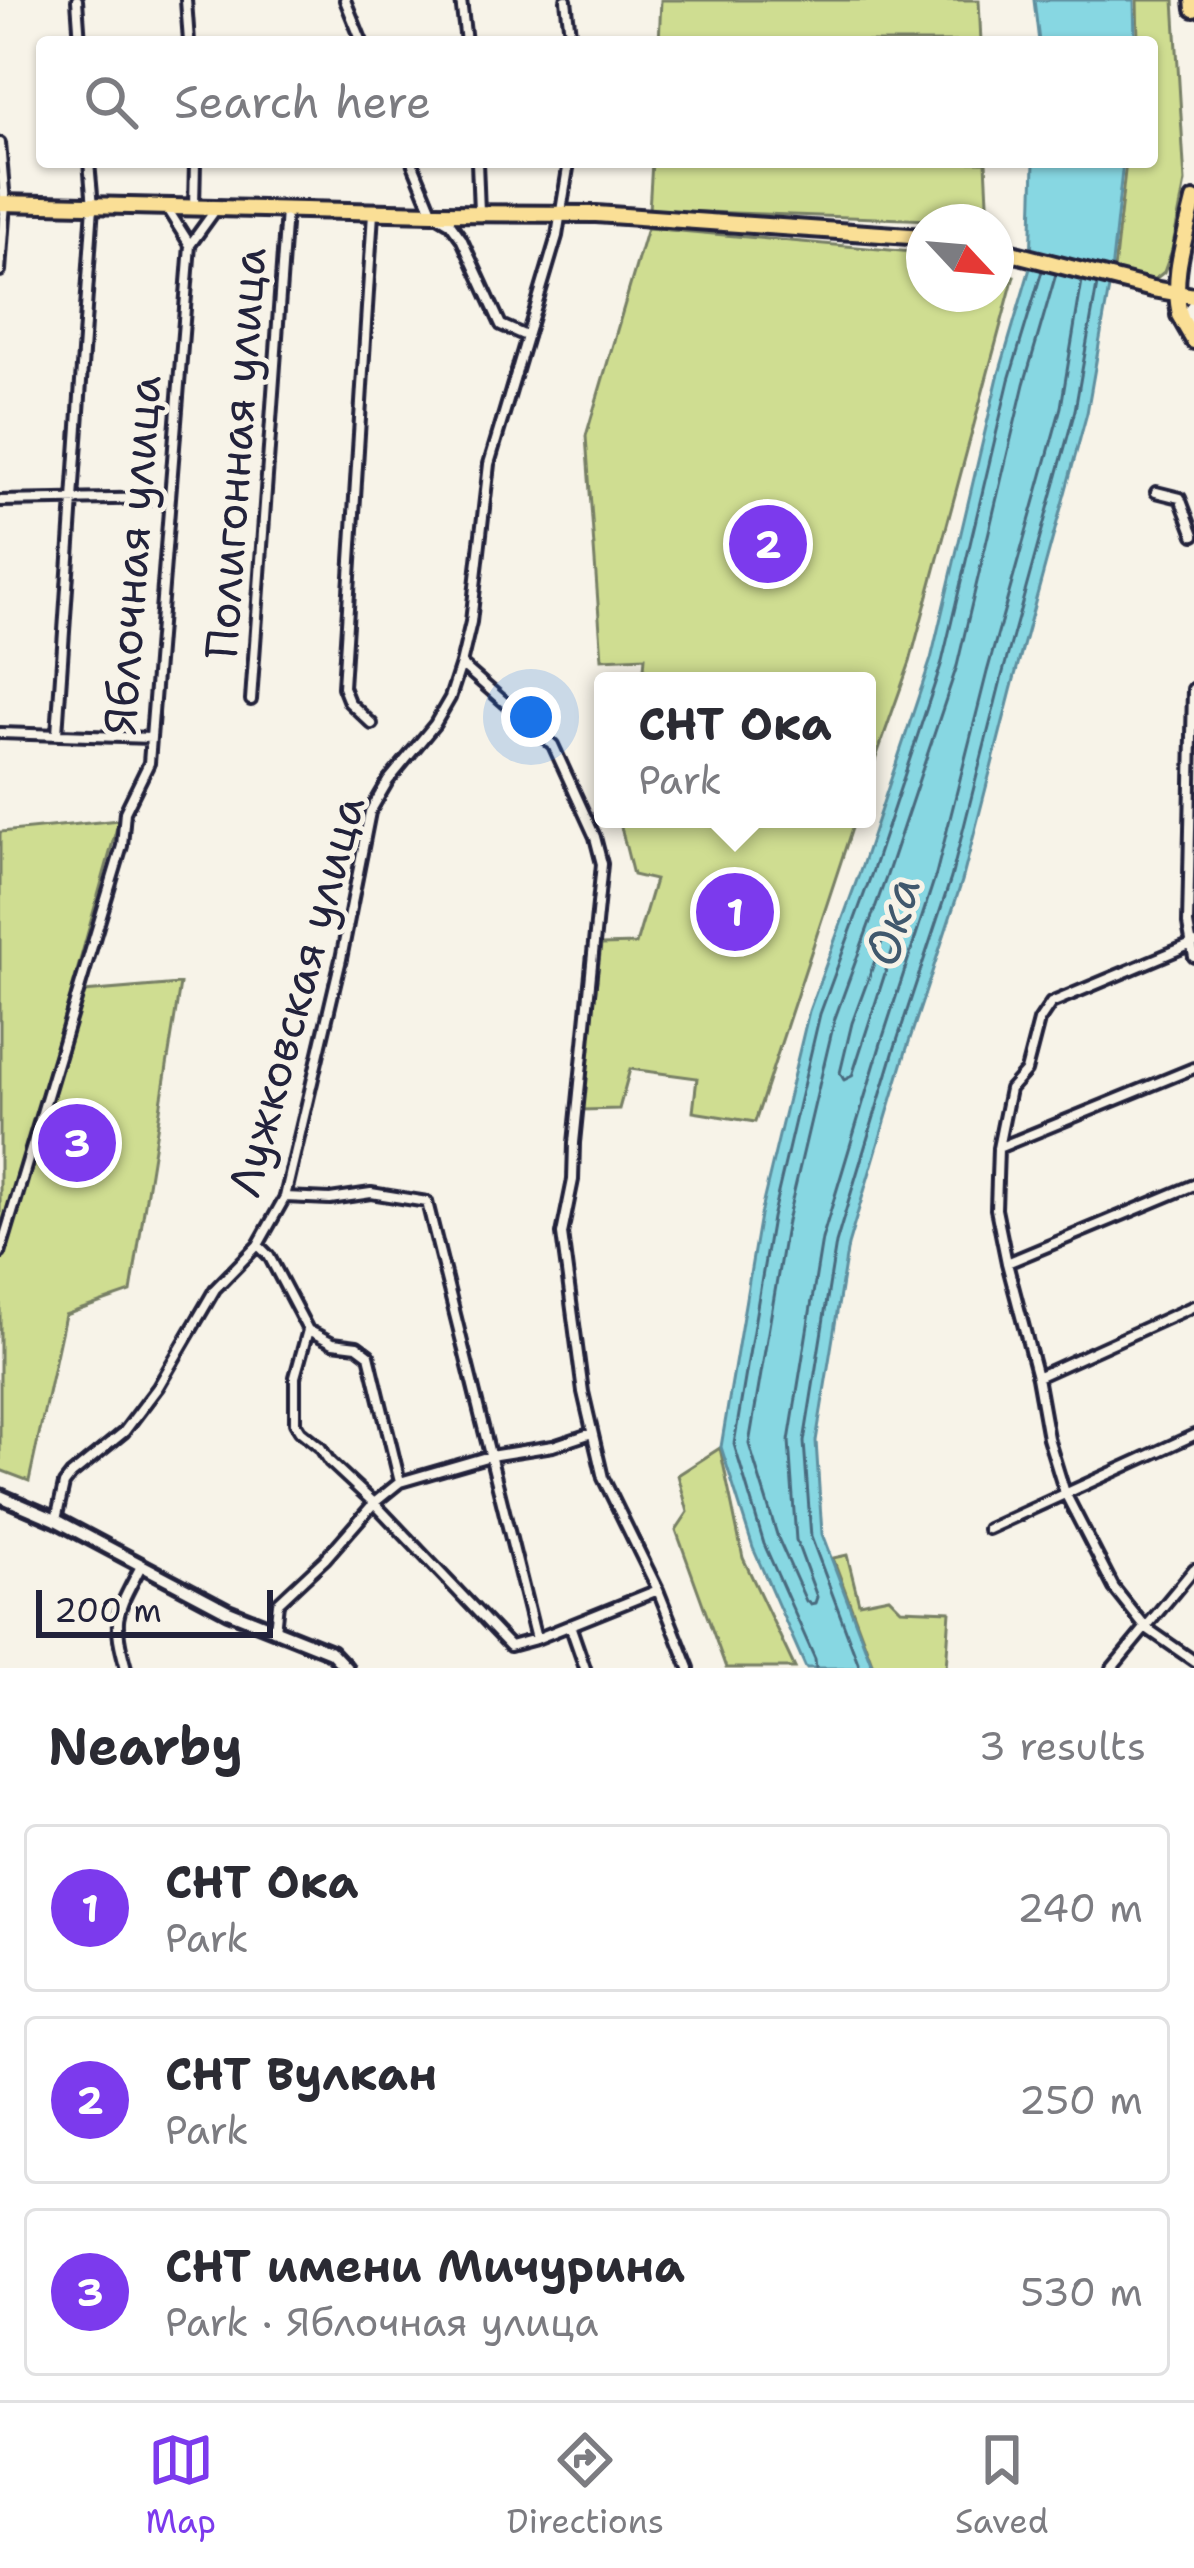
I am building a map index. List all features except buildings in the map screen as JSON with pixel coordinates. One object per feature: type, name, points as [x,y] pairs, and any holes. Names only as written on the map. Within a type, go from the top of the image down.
[{"type":"highway","points":[[1193,0],[1194,9]]},
{"type":"highway","points":[[1181,318],[1176,294],[1194,200]]},
{"type":"highway","points":[[3,203],[647,216],[906,236]]},
{"type":"highway","points":[[1014,254],[1194,301]]},
{"type":"highway","points":[[1150,288],[1167,285],[1181,254]]},
{"type":"highway","points":[[1150,288],[1170,303],[1192,341]]},
{"type":"main road","points":[[1192,341],[1186,319],[1194,301]]},
{"type":"street","points":[[76,0],[79,36]]},
{"type":"street","points":[[186,0],[189,36]]},
{"type":"street","points":[[345,0],[360,36]]},
{"type":"street","points":[[461,0],[465,36]]},
{"type":"street","points":[[566,0],[570,36]]},
{"type":"street","points":[[0,143],[0,271]]},
{"type":"street","points":[[57,734],[93,206],[90,168]]},
{"type":"street","points":[[194,207],[195,168]]},
{"type":"street","points":[[415,168],[434,213],[460,238],[501,325],[526,335]]},
{"type":"street","points":[[477,168],[479,213]]},
{"type":"street","name":"Лужковская улица","points":[[56,1520],[71,1474],[124,1432],[158,1387],[215,1289],[258,1245],[285,1197],[370,812],[388,781],[435,724],[461,664],[471,622],[489,464],[563,213],[568,168]]},
{"type":"street","points":[[166,207],[190,245],[217,208]]},
{"type":"street","name":"Полигонная улица","points":[[250,700],[286,210]]},
{"type":"street","points":[[372,724],[349,702],[343,687],[373,212]]},
{"type":"street","name":"Яблочная улица","points":[[0,1253],[122,846],[125,812],[149,763],[190,245]]},
{"type":"street","points":[[1156,492],[1180,498],[1194,535]]},
{"type":"street","points":[[0,501],[168,498]]},
{"type":"street","points":[[461,664],[554,745],[595,837],[602,864],[573,1180],[562,1234],[583,1393],[603,1478],[658,1590],[689,1668]]},
{"type":"street","points":[[1193,688],[1188,924],[1194,957]]},
{"type":"street","points":[[0,734],[151,738]]},
{"type":"street","points":[[1192,944],[1051,1004],[1039,1022],[1026,1071],[1010,1089],[998,1148],[996,1209],[1065,1493],[1114,1588],[1145,1628],[1194,1661]]},
{"type":"street","points":[[998,1148],[1194,1068]]},
{"type":"street","points":[[1007,1263],[1194,1186]]},
{"type":"street","points":[[285,1197],[330,1199],[370,1193],[428,1202],[536,1639]]},
{"type":"street","points":[[258,1245],[269,1256],[308,1330],[369,1354],[400,1482]]},
{"type":"street","points":[[1037,1377],[1194,1306]]},
{"type":"street","points":[[308,1330],[295,1377],[295,1423],[300,1431],[510,1646],[658,1590]]},
{"type":"street","points":[[275,1630],[278,1603],[400,1482],[592,1433]]},
{"type":"street","points":[[988,1529],[1194,1435]]},
{"type":"street","points":[[0,1496],[56,1520],[228,1611],[331,1652],[346,1668]]},
{"type":"street","points":[[126,1668],[117,1636],[117,1612],[142,1564]]},
{"type":"street","points":[[1112,1668],[1194,1569]]},
{"type":"street","points":[[570,1625],[586,1668]]},
{"type":"green space","points":[[661,0],[979,0],[981,36],[659,36]]},
{"type":"green space","points":[[1137,0],[1174,0],[1185,182],[1172,250],[1164,272],[1154,280],[1114,270],[1125,168],[1158,168],[1158,36],[1138,36]]},
{"type":"green space","points":[[652,168],[986,168],[988,204],[906,204],[906,219],[649,210]]},
{"type":"green space","points":[[647,228],[906,251],[906,312],[1004,312],[910,662],[876,758],[876,672],[644,672],[645,657],[602,659],[586,436]]},
{"type":"green space","points":[[119,820],[71,993],[180,984],[131,1292],[65,1315],[29,1481],[0,1470],[0,832]]},
{"type":"green space","points":[[621,828],[852,828],[755,1122],[693,1112],[697,1078],[630,1069],[619,1109],[582,1110],[601,945],[636,944],[655,880],[633,875]]},
{"type":"green space","points":[[720,1448],[743,1558],[795,1668],[726,1668],[676,1530],[688,1512],[678,1475]]},
{"type":"green space","points":[[847,1555],[859,1603],[889,1597],[901,1609],[950,1611],[946,1668],[874,1668],[833,1558]]},
{"type":"water","points":[[1034,0],[1134,0],[1135,36],[1038,36]]},
{"type":"water","name":"Ока","points":[[1034,168],[1122,168],[1110,282],[1087,413],[962,881],[848,1245],[816,1441],[822,1534],[873,1668],[806,1668],[753,1548],[721,1447],[760,1215],[809,1011],[931,659],[998,377],[1031,265]]},
{"type":"place","name":"СНТ Вулкан","points":[[768,544]]},
{"type":"place","name":"СНТ Ока","points":[[735,912]]},
{"type":"place","name":"СНТ имени Мичурина","points":[[77,1143]]}]
